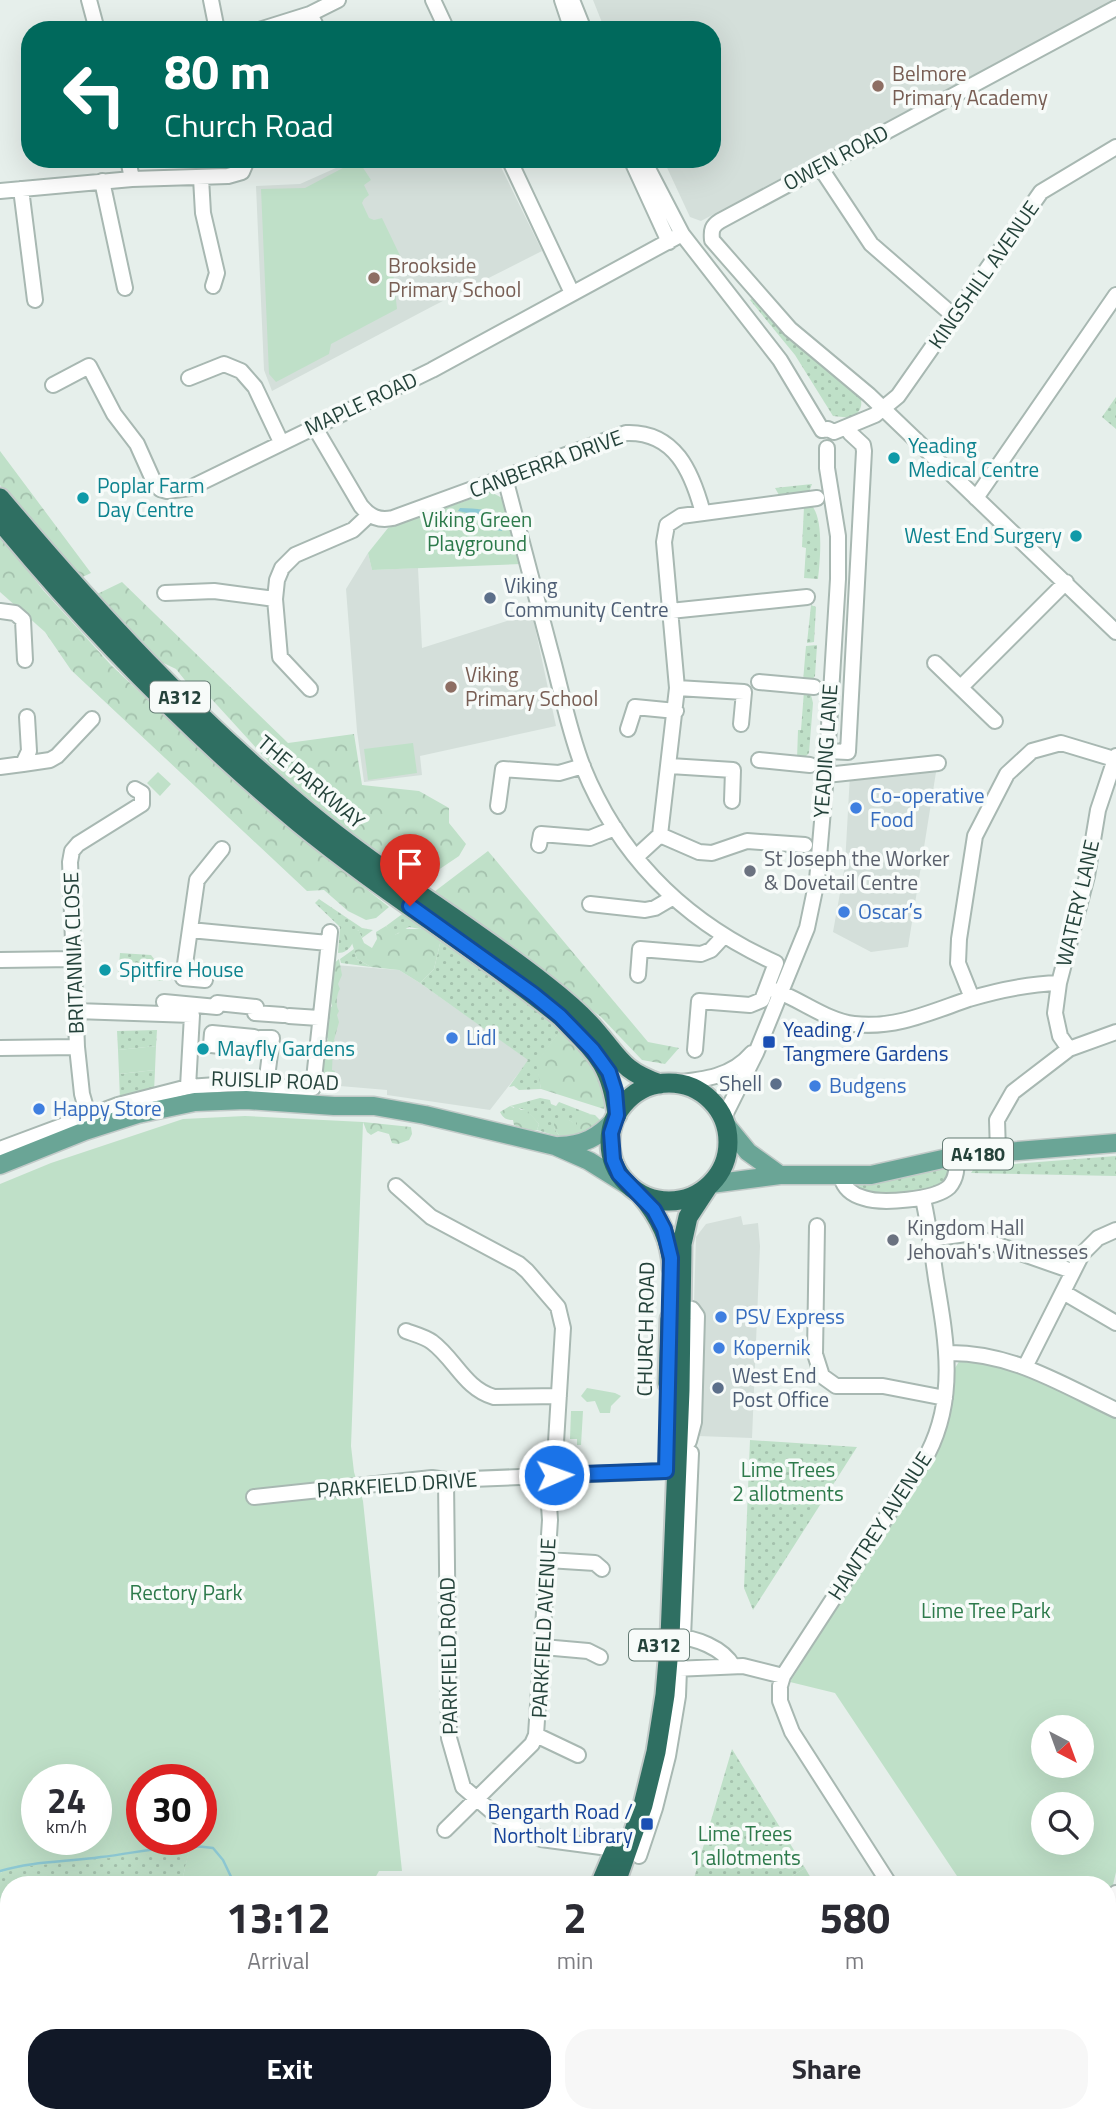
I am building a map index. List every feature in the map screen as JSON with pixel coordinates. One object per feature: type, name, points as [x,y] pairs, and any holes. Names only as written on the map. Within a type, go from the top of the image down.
[{"type":"highway","name":"THE PARKWAY","points":[[0,498],[65,576],[131,648],[208,724],[379,876]]},
{"type":"highway","name":"THE PARKWAY","points":[[0,521],[117,655],[196,732],[300,824],[435,915],[545,984],[596,1030],[629,1070],[666,1084]]},
{"type":"highway","name":"THE PARKWAY","points":[[435,915],[533,994],[593,1050],[609,1072],[615,1091],[616,1117]]},
{"type":"highway","points":[[616,1117],[629,1099],[640,1091],[666,1084]]},
{"type":"highway","name":"A312","points":[[666,1084],[687,1086],[702,1093],[714,1104],[724,1122],[727,1152],[723,1167],[709,1186]]},
{"type":"highway","name":"A312","points":[[616,1117],[610,1145],[613,1160],[619,1174],[635,1190]]},
{"type":"highway","points":[[635,1190],[666,1201],[681,1200],[709,1186]]},
{"type":"highway","name":"CHURCH ROAD","points":[[618,1876],[639,1820],[674,1669],[684,1448],[683,1236],[688,1217],[709,1186]]},
{"type":"highway","name":"CHURCH ROAD","points":[[604,1876],[629,1816],[640,1775],[655,1693],[660,1637],[671,1258],[664,1229],[654,1210],[635,1190]]},
{"type":"main road","name":"RUISLIP ROAD","points":[[0,1165],[85,1131],[138,1114],[247,1092],[334,1107],[375,1107],[425,1115],[555,1146],[589,1161],[635,1190]]},
{"type":"main road","name":"RUISLIP ROAD","points":[[555,1146],[586,1143],[600,1135],[616,1117]]},
{"type":"main road","points":[[724,1122],[738,1143],[780,1175]]},
{"type":"main road","name":"A4180","points":[[709,1186],[780,1175],[841,1177],[894,1171],[956,1156],[1116,1143]]},
{"type":"street","points":[[89,0],[95,21]]},
{"type":"street","points":[[211,0],[215,21]]},
{"type":"street","points":[[287,21],[310,14],[338,0]]},
{"type":"street","points":[[433,0],[443,21]]},
{"type":"street","points":[[562,0],[569,21]]},
{"type":"street","points":[[572,0],[580,21]]},
{"type":"street","name":"OWEN ROAD","points":[[883,409],[790,329],[712,240],[713,226],[1116,8]]},
{"type":"street","points":[[310,14],[314,21]]},
{"type":"street","name":"KINGSHILL AVENUE","points":[[829,438],[850,433],[883,409],[903,390],[1041,192],[1116,147]]},
{"type":"street","points":[[820,167],[872,244],[955,317]]},
{"type":"street","points":[[130,168],[132,178]]},
{"type":"street","points":[[0,191],[132,178],[228,176],[240,168]]},
{"type":"street","points":[[513,168],[572,293]]},
{"type":"street","points":[[636,168],[676,238]]},
{"type":"street","name":"YEADING LANE","points":[[647,168],[676,238],[780,360],[829,438],[827,468],[838,536],[838,579],[826,775],[813,905],[807,928],[781,992],[724,1122]]},
{"type":"street","points":[[201,178],[203,213],[217,273],[213,286]]},
{"type":"street","points":[[102,181],[125,288]]},
{"type":"street","points":[[21,189],[35,300]]},
{"type":"street","name":"MAPLE ROAD","points":[[53,385],[89,366],[114,414],[136,444],[154,482],[160,489],[167,491],[190,488],[432,370],[676,238]]},
{"type":"street","points":[[976,498],[1116,295]]},
{"type":"street","points":[[189,379],[224,365],[241,371],[255,387],[281,442]]},
{"type":"street","points":[[883,409],[1116,632]]},
{"type":"street","name":"KINGSHILL AVENUE","points":[[829,438],[861,420],[866,420]]},
{"type":"street","points":[[310,689],[280,657],[275,598],[278,580],[288,561],[295,555],[353,530],[369,515],[314,426]]},
{"type":"street","name":"CANBERRA DRIVE","points":[[369,515],[385,520],[393,518],[626,433],[641,432],[665,441],[675,451],[697,491],[703,513]]},
{"type":"street","points":[[827,751],[848,752],[849,740],[864,451],[863,445],[850,433]]},
{"type":"street","points":[[505,478],[573,738],[597,799],[636,857],[672,898],[724,936],[776,964],[762,1000],[750,1005],[699,1001],[695,1050]]},
{"type":"street","points":[[636,857],[660,835],[676,711],[677,688],[664,542],[667,525],[681,516],[817,498]]},
{"type":"street","points":[[961,687],[1066,582]]},
{"type":"street","points":[[166,593],[214,591],[275,598]]},
{"type":"street","points":[[670,611],[807,597]]},
{"type":"street","points":[[0,611],[15,613],[23,620],[25,660]]},
{"type":"street","points":[[935,663],[995,721]]},
{"type":"street","points":[[759,682],[814,687]]},
{"type":"street","points":[[677,688],[744,692],[741,724]]},
{"type":"street","points":[[628,729],[635,707],[676,711]]},
{"type":"street","points":[[23,764],[29,751],[27,717]]},
{"type":"street","points":[[0,768],[50,761],[92,719]]},
{"type":"street","points":[[972,998],[958,963],[958,951],[972,849],[975,836],[1007,774],[1032,751],[1061,743],[1115,758]]},
{"type":"street","name":"WATERY LANE","points":[[1069,1049],[1060,1035],[1055,1013],[1059,983],[1087,876],[1098,810],[1115,758]]},
{"type":"street","points":[[759,760],[810,765]]},
{"type":"street","points":[[826,775],[938,763]]},
{"type":"street","points":[[498,806],[503,769],[559,773],[583,766]]},
{"type":"street","points":[[670,766],[733,770],[732,801]]},
{"type":"street","name":"BRITANNIA CLOSE","points":[[88,1115],[82,1094],[77,1047],[70,862],[72,851],[78,844],[142,804],[142,793],[135,789]]},
{"type":"street","points":[[539,845],[541,834],[590,838],[615,828]]},
{"type":"street","points":[[660,835],[699,852],[712,853],[747,841],[805,845]]},
{"type":"street","points":[[205,980],[183,978],[197,880],[222,849]]},
{"type":"street","points":[[590,904],[645,910],[655,908],[672,898]]},
{"type":"street","points":[[0,1149],[88,1115],[188,1087],[247,1092],[266,1085],[313,1088],[329,937],[190,930]]},
{"type":"street","points":[[638,975],[640,949],[701,954],[711,950],[724,936]]},
{"type":"street","points":[[0,960],[74,959]]},
{"type":"street","points":[[766,987],[852,1024],[905,1022],[972,998],[1030,984],[1059,983]]},
{"type":"street","points":[[164,1002],[217,1007]]},
{"type":"street","points":[[215,1022],[217,1003],[256,1007],[255,1013],[319,1018]]},
{"type":"street","points":[[76,1011],[192,1015],[202,1044],[188,1087]]},
{"type":"street","points":[[998,1152],[997,1120],[1013,1092],[1069,1049],[1116,1032]]},
{"type":"street","points":[[202,1044],[248,1049],[259,1037],[266,1085]]},
{"type":"street","name":"YEADING LANE","points":[[666,1084],[708,1079],[727,1073],[745,1061],[759,1044]]},
{"type":"street","points":[[0,1048],[77,1047]]},
{"type":"street","points":[[841,1177],[852,1193],[867,1200],[923,1199],[950,1186],[957,1169],[956,1156]]},
{"type":"street","name":"PARKFIELD AVENUE","points":[[396,1186],[431,1217],[519,1264],[558,1307],[563,1328],[551,1476],[544,1647],[536,1735],[531,1744],[445,1830]]},
{"type":"street","name":"HAWTREY AVENUE","points":[[783,1676],[928,1453],[937,1435],[945,1398],[948,1353],[923,1199]]},
{"type":"street","points":[[817,1226],[814,1354],[822,1376],[836,1386],[883,1386],[945,1398]]},
{"type":"street","points":[[1025,1367],[1082,1254],[1098,1238],[1116,1230]]},
{"type":"street","points":[[930,1239],[966,1234],[1072,1271]]},
{"type":"street","points":[[1063,1292],[1116,1323]]},
{"type":"street","points":[[406,1331],[431,1341],[484,1395],[559,1396]]},
{"type":"street","points":[[948,1353],[987,1355],[1025,1367],[1116,1410]]},
{"type":"street","name":"PARKFIELD DRIVE","points":[[254,1497],[432,1478],[446,1480],[666,1471]]},
{"type":"street","name":"PARKFIELD ROAD","points":[[446,1480],[449,1738],[464,1787],[510,1825],[541,1839],[616,1849]]},
{"type":"street","points":[[548,1560],[595,1563],[602,1569]]},
{"type":"street","points":[[677,1637],[706,1644],[726,1657],[733,1666]]},
{"type":"street","points":[[544,1647],[588,1651],[600,1657]]},
{"type":"street","points":[[674,1669],[750,1666],[783,1676],[780,1701],[792,1732],[884,1876]]},
{"type":"street","name":"CHURCH ROAD","points":[[639,1856],[663,1780],[673,1730],[674,1669]]},
{"type":"street","points":[[536,1735],[578,1755]]},
{"type":"shaded area","points":[[593,0],[1114,0],[701,221],[690,217],[667,168],[721,168],[721,21],[601,21]]},
{"type":"shaded area","name":"Brookside Primary School","points":[[336,168],[501,168],[542,251],[272,391],[264,370],[256,186],[300,184]]},
{"type":"shaded area","name":"Viking Primary School","points":[[368,553],[372,570],[418,568],[422,648],[532,613],[556,726],[420,756],[422,775],[364,782],[357,731],[346,589]]},
{"type":"shaded area","points":[[937,766],[908,947],[871,952],[833,932],[845,865],[850,774]]},
{"type":"shaded area","points":[[335,965],[399,970],[529,1060],[490,1110],[387,1095],[387,1090],[328,1085]]},
{"type":"shaded area","points":[[741,1216],[743,1225],[758,1223],[760,1246],[752,1438],[698,1436],[704,1320],[694,1303],[696,1237],[706,1224]]},
{"type":"green space","points":[[343,168],[363,168],[371,180],[364,185],[369,195],[362,203],[369,218],[382,218],[405,266],[393,272],[397,309],[331,344],[329,354],[276,382],[269,374],[261,189],[305,188]]},
{"type":"green space","points":[[753,298],[792,337],[860,395],[860,408],[852,418],[833,416],[795,355],[750,300]]},
{"type":"green space","points":[[1116,397],[1116,429],[1102,417]]},
{"type":"green space","points":[[0,451],[91,573],[78,579],[0,485]]},
{"type":"green space","points":[[812,484],[809,492],[779,495],[775,488]]},
{"type":"green space","name":"Viking Green Playground","points":[[491,492],[502,498],[521,564],[372,570],[368,553],[388,528]]},
{"type":"green space","points":[[812,506],[820,531],[818,579],[804,578],[804,507]]},
{"type":"green space","points":[[0,535],[43,590],[111,665],[253,799],[389,907],[376,918],[366,920],[348,911],[324,890],[307,891],[71,670],[45,632],[0,592]]},
{"type":"green space","points":[[122,582],[288,743],[354,734],[362,785],[419,791],[449,808],[449,823],[466,844],[459,856],[419,883],[392,867],[278,772],[207,694],[188,684],[176,669],[157,660],[93,596]]},
{"type":"green space","points":[[811,605],[816,607],[814,642],[807,643]]},
{"type":"green space","points":[[817,645],[815,676],[812,680],[803,681],[806,646]]},
{"type":"green space","points":[[804,691],[811,695],[813,703],[809,753],[803,759],[797,759],[798,730],[801,730]]},
{"type":"green space","points":[[413,743],[417,773],[368,780],[364,749]]},
{"type":"green space","points":[[158,772],[171,784],[160,796],[147,783]]},
{"type":"green space","points":[[488,851],[648,1042],[679,1048],[665,1064],[642,1060],[601,1017],[434,892]]},
{"type":"green space","points":[[319,899],[362,928],[373,930],[362,938],[358,930],[349,948],[338,953],[340,927],[315,903]]},
{"type":"green space","points":[[405,912],[426,923],[420,929],[409,927],[393,936],[386,926]]},
{"type":"green space","points":[[426,923],[442,935],[434,969],[420,983],[399,970],[371,967],[357,959],[352,943],[345,941],[344,932],[352,929],[359,931],[364,943],[372,948],[377,939],[376,932],[386,926],[394,935],[399,933],[400,929],[420,929]]},
{"type":"green space","points":[[442,935],[564,1025],[537,1063],[541,1089],[519,1090],[514,1086],[509,1087],[528,1060],[420,983],[434,969]]},
{"type":"green space","points":[[354,949],[357,959],[371,967],[341,963],[340,959]]},
{"type":"green space","points":[[120,953],[151,955],[164,972],[163,981],[118,977]]},
{"type":"green space","points":[[339,959],[342,975],[337,996],[339,1022],[334,1040],[337,1044],[333,1049],[332,1070],[335,1071],[334,1079],[324,1081],[320,1076],[322,1059],[326,1057],[323,1046],[328,1039],[323,1031],[324,1021],[329,1017],[326,1013],[332,1006],[327,988],[332,982],[329,978],[332,965]]},
{"type":"green space","points":[[564,1025],[608,1087],[604,1109],[541,1089],[536,1063]]},
{"type":"green space","points":[[157,1030],[156,1046],[118,1050],[117,1031]]},
{"type":"green space","points":[[156,1046],[155,1070],[119,1074],[118,1050]]},
{"type":"green space","points":[[155,1070],[154,1092],[120,1100],[119,1074]]},
{"type":"green space","points":[[540,1098],[550,1100],[551,1104],[556,1106],[559,1102],[590,1114],[582,1114],[577,1126],[569,1120],[554,1128],[560,1137],[537,1130],[539,1124],[526,1110],[510,1106]]},
{"type":"green space","points":[[515,1105],[521,1110],[526,1109],[539,1124],[537,1130],[528,1131],[502,1116],[500,1112],[510,1106],[514,1108]]},
{"type":"green space","points":[[582,1113],[595,1115],[602,1122],[582,1134],[560,1137],[554,1128],[554,1121],[563,1116],[577,1125],[577,1118]]},
{"type":"green space","name":"Rectory Park","points":[[245,1116],[363,1122],[351,1446],[354,1472],[363,1501],[402,1871],[379,1871],[376,1876],[183,1876],[188,1855],[217,1855],[217,1764],[126,1764],[126,1855],[140,1855],[12,1868],[0,1873],[0,1184],[51,1163],[183,1119]]},
{"type":"green space","points":[[363,1122],[411,1127],[412,1134],[409,1140],[392,1143],[389,1134],[378,1131],[371,1135]]},
{"type":"green space","points":[[1116,1156],[1116,1176],[971,1173],[975,1167]]},
{"type":"green space","points":[[945,1167],[949,1174],[948,1179],[929,1193],[867,1196],[854,1186]]},
{"type":"green space","name":"Lime Tree Park","points":[[970,1357],[1023,1371],[1116,1415],[1115,1876],[957,1876],[835,1693],[790,1682],[934,1455],[954,1389],[955,1368],[960,1360]]},
{"type":"green space","points":[[587,1388],[621,1396],[611,1406],[610,1413],[600,1413],[595,1401],[587,1402],[581,1396]]},
{"type":"green space","points":[[571,1411],[583,1411],[581,1445],[577,1445],[577,1439],[570,1439]]},
{"type":"green space","name":"Lime Trees 2 allotments","points":[[750,1440],[857,1447],[753,1610],[744,1588]]},
{"type":"green space","name":"Lime Trees 1 allotments","points":[[732,1749],[805,1868],[792,1876],[695,1876]]},
{"type":"green space","points":[[126,1852],[126,1855],[188,1855],[183,1876],[0,1876],[0,1873],[11,1868]]},
{"type":"green space","points":[[805,1868],[810,1876],[792,1876]]},
{"type":"water","points":[[460,508],[481,509],[493,513],[501,523],[502,531],[497,530],[482,516],[458,511]]},
{"type":"waterway","points":[[0,1871],[37,1863],[199,1846],[213,1848],[231,1876]]},
{"type":"place","name":"Belmore Primary Academy","points":[[878,86]]},
{"type":"place","name":"Brookside Primary School","points":[[374,278]]},
{"type":"place","name":"Yeading Medical Centre","points":[[894,458]]},
{"type":"place","name":"Poplar Farm Day Centre","points":[[83,498]]},
{"type":"place","name":"West End Surgery","points":[[1076,536]]},
{"type":"place","name":"Viking Community Centre","points":[[490,598]]},
{"type":"place","name":"Viking Primary School","points":[[451,687]]},
{"type":"place","name":"Co-operative Food","points":[[856,808]]},
{"type":"place","name":"St Joseph the Worker & Dovetail Centre","points":[[750,871]]},
{"type":"place","name":"Oscar’s","points":[[844,912]]},
{"type":"place","name":"Spitfire House","points":[[105,970]]},
{"type":"place","name":"Lidl","points":[[452,1038]]},
{"type":"place","name":"Yeading / Tangmere Gardens","points":[[769,1042]]},
{"type":"place","name":"Mayfly Gardens","points":[[203,1049]]},
{"type":"place","name":"Shell","points":[[776,1084]]},
{"type":"place","name":"Budgens","points":[[815,1086]]},
{"type":"place","name":"Happy Store","points":[[39,1109]]},
{"type":"place","name":"Kingdom Hall Jehovah's Witnesses","points":[[893,1240]]},
{"type":"place","name":"PSV Express","points":[[721,1317]]},
{"type":"place","name":"Kopernik","points":[[719,1348]]},
{"type":"place","name":"West End Post Office","points":[[718,1388]]},
{"type":"place","name":"Bengarth Road / Northolt Library","points":[[647,1824]]},
{"type":"route","points":[[410,906],[533,994],[560,1016],[593,1050],[609,1072],[615,1091],[617,1115],[610,1145],[613,1160],[619,1174],[654,1210],[667,1239],[672,1285],[666,1471],[554,1475]]}]
